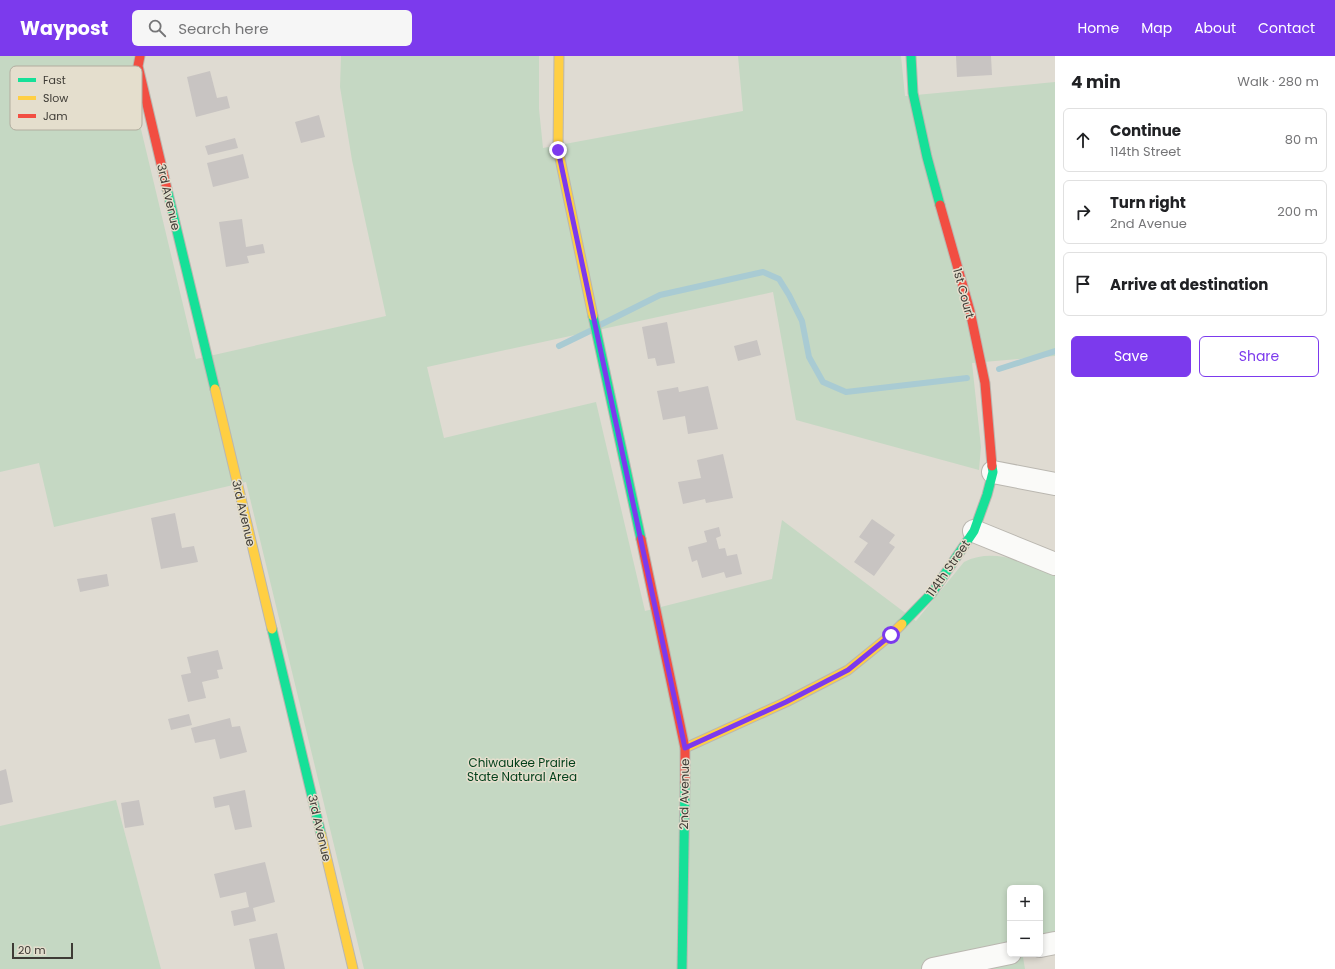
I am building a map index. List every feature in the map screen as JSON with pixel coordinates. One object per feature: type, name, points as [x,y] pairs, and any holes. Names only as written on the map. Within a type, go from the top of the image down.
[{"type":"street","name":"3rd Avenue","points":[[138,66],[140,56]]},
{"type":"street","name":"2nd Avenue","points":[[559,56],[558,150],[685,748],[682,969]]},
{"type":"street","name":"1st Court","points":[[911,56],[913,93],[927,158],[970,311],[985,383],[993,472]]},
{"type":"street","name":"3rd Avenue","points":[[142,82],[353,969]]},
{"type":"street","name":"114th Street","points":[[685,748],[786,702],[848,670],[891,635],[932,593],[974,531],[987,495],[993,472]]},
{"type":"street","points":[[993,472],[1055,484]]},
{"type":"street","points":[[974,531],[1055,564]]},
{"type":"street","points":[[1043,945],[1055,943]]},
{"type":"street","points":[[933,969],[1007,953]]},
{"type":"green space","name":"Chiwaukee Prairie State Natural Area","points":[[0,56],[134,56],[134,66],[10,66],[10,130],[141,130],[196,359],[386,316],[352,160],[340,87],[341,56],[539,56],[539,109],[543,148],[743,111],[738,56],[901,56],[905,96],[1055,82],[1055,356],[972,363],[981,447],[979,470],[796,420],[773,292],[427,367],[444,438],[596,402],[645,611],[772,579],[782,520],[916,621],[964,562],[975,558],[998,556],[1010,558],[1055,573],[1055,951],[1043,953],[1043,885],[1007,885],[1007,957],[1023,957],[1025,969],[364,969],[246,482],[54,527],[39,463],[0,472]]},
{"type":"green space","points":[[116,800],[161,969],[0,969],[0,826]]},
{"type":"building","points":[[956,56],[991,56],[992,75],[957,77]]},
{"type":"building","points":[[210,71],[217,98],[227,96],[230,108],[196,117],[187,77]]},
{"type":"building","points":[[319,115],[325,137],[301,143],[295,122]]},
{"type":"building","points":[[235,138],[238,148],[208,155],[205,146]]},
{"type":"building","points":[[243,154],[249,178],[213,187],[207,163]]},
{"type":"building","points":[[242,219],[246,247],[263,244],[265,253],[247,256],[249,263],[226,267],[219,222]]},
{"type":"building","points":[[667,322],[675,363],[657,366],[655,358],[648,359],[642,327]]},
{"type":"building","points":[[757,340],[761,355],[738,361],[734,346]]},
{"type":"building","points":[[708,386],[718,429],[688,434],[685,416],[663,420],[657,391],[678,387],[679,392]]},
{"type":"building","points":[[723,454],[733,498],[706,503],[705,499],[683,504],[678,482],[701,478],[697,460]]},
{"type":"building","points":[[175,513],[182,548],[194,546],[198,562],[161,569],[151,518]]},
{"type":"building","points":[[872,519],[895,535],[889,543],[895,547],[874,576],[854,562],[868,543],[859,537]]},
{"type":"building","points":[[719,527],[721,536],[716,538],[719,549],[725,548],[727,556],[737,554],[742,574],[726,578],[724,572],[702,578],[697,560],[692,562],[688,547],[707,542],[704,531]]},
{"type":"building","points":[[107,574],[109,586],[80,592],[77,579]]},
{"type":"building","points":[[218,650],[223,669],[217,670],[219,678],[202,682],[206,698],[188,702],[181,675],[191,673],[187,657]]},
{"type":"building","points":[[189,714],[192,725],[171,730],[168,719]]},
{"type":"building","points":[[230,718],[232,727],[240,726],[247,752],[220,759],[215,739],[195,743],[191,728]]},
{"type":"building","points":[[6,769],[13,802],[0,805],[0,771]]},
{"type":"building","points":[[245,790],[252,827],[235,830],[229,805],[215,808],[213,797]]},
{"type":"building","points":[[139,800],[144,825],[125,828],[121,803]]},
{"type":"building","points":[[265,862],[275,902],[253,908],[256,921],[234,926],[231,911],[249,907],[246,892],[220,898],[214,874]]},
{"type":"building","points":[[277,933],[285,969],[255,969],[249,939]]},
{"type":"waterway","points":[[600,325],[660,295],[763,272],[779,279],[789,295],[802,321],[809,357],[823,382],[846,392],[967,378]]},
{"type":"waterway","points":[[559,346],[592,330]]},
{"type":"waterway","points":[[999,369],[1055,351]]},
{"type":"traffic: fast","points":[[911,56],[913,93],[927,157],[940,205]]},
{"type":"traffic: fast","points":[[167,189],[215,389]]},
{"type":"traffic: fast","points":[[593,316],[641,539]]},
{"type":"traffic: fast","points":[[902,624],[932,593],[974,531],[987,495],[993,472],[992,466]]},
{"type":"traffic: fast","points":[[272,629],[321,834]]},
{"type":"traffic: fast","points":[[682,969],[685,783]]},
{"type":"traffic: slow","points":[[559,56],[558,149],[593,316]]},
{"type":"traffic: slow","points":[[215,389],[272,629]]},
{"type":"traffic: slow","points":[[685,748],[786,702],[848,670],[891,635],[902,624]]},
{"type":"traffic: slow","points":[[321,834],[353,969]]},
{"type":"traffic: jam","points":[[138,66],[140,56]]},
{"type":"traffic: jam","points":[[142,83],[167,189]]},
{"type":"traffic: jam","points":[[940,205],[970,311],[985,383],[992,466]]},
{"type":"traffic: jam","points":[[641,539],[685,748],[685,783]]},
{"type":"route","points":[[558,150],[685,748],[786,702],[848,670],[891,635]]}]
